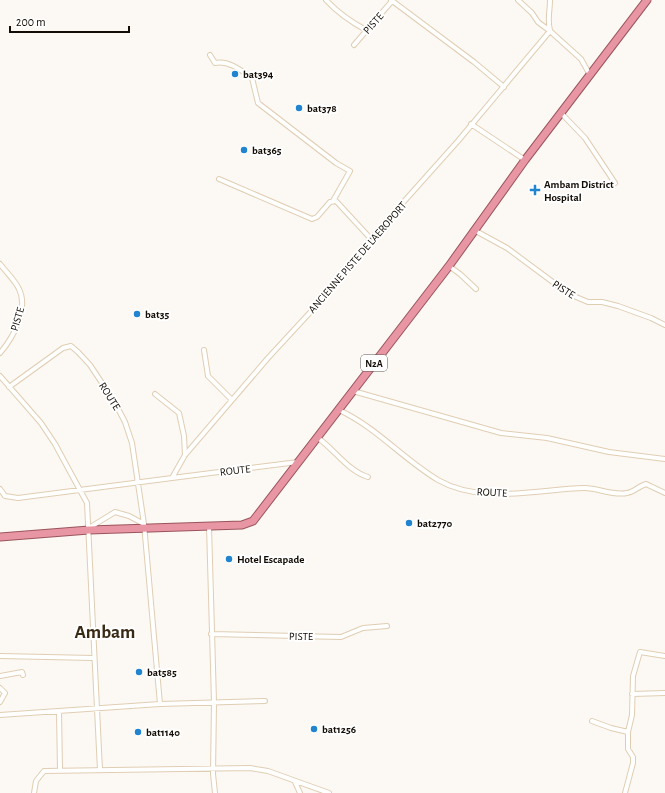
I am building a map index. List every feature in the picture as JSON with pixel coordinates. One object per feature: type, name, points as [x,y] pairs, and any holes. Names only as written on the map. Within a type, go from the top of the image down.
[{"type":"highway","name":"N2A","points":[[0,537],[89,529],[242,525],[253,521],[449,266],[525,160],[591,76],[647,0]]},
{"type":"street","points":[[326,0],[350,21],[366,30]]},
{"type":"street","points":[[518,0],[532,13],[538,22],[550,30],[581,59],[591,76]]},
{"type":"street","points":[[550,0],[550,13],[547,20],[550,30]]},
{"type":"street","name":"PISTE","points":[[354,45],[392,1],[474,62],[504,87]]},
{"type":"street","name":"ANCIENNE PISTE DE L'AEROPORT","points":[[172,478],[185,454],[328,293],[371,239],[504,87],[550,30]]},
{"type":"street","points":[[210,55],[216,63],[221,62],[235,67],[252,78],[258,103],[336,163],[350,171],[333,201],[328,204],[317,217],[312,219],[219,179]]},
{"type":"street","points":[[562,114],[585,138],[615,183]]},
{"type":"street","points":[[471,124],[525,160]]},
{"type":"street","points":[[333,201],[338,204],[371,239]]},
{"type":"street","name":"PISTE","points":[[474,230],[511,250],[568,294],[588,302],[602,302],[618,306],[665,325]]},
{"type":"street","name":"PISTE","points":[[0,264],[20,290],[22,304],[16,325],[9,340],[0,353]]},
{"type":"street","points":[[449,266],[476,289]]},
{"type":"street","name":"ROUTE","points":[[9,387],[63,348],[70,346],[74,348],[90,365],[123,417],[132,443],[144,527],[160,704]]},
{"type":"street","points":[[204,350],[208,376],[232,400]]},
{"type":"street","points":[[0,376],[41,424],[81,490],[88,507],[93,658],[98,708],[100,770]]},
{"type":"street","points":[[352,391],[501,433],[547,438],[608,452],[665,459]]},
{"type":"street","points":[[156,394],[179,412],[184,436],[185,454]]},
{"type":"street","name":"ROUTE","points":[[339,410],[364,423],[431,475],[450,486],[463,490],[482,493],[509,493],[591,488],[621,494],[631,492],[646,484],[665,493]]},
{"type":"street","points":[[318,438],[332,448],[358,473],[368,477]]},
{"type":"street","name":"ROUTE","points":[[172,478],[298,462]]},
{"type":"street","points":[[0,489],[5,496],[18,498],[172,478]]},
{"type":"street","points":[[89,529],[115,512],[129,516],[144,527]]},
{"type":"street","points":[[209,526],[214,702],[213,769],[215,793]]},
{"type":"street","name":"PISTE","points":[[211,634],[341,637],[363,628],[387,626]]},
{"type":"street","points":[[625,793],[632,763],[632,757],[628,749],[628,732],[632,715],[633,676],[640,652],[665,656]]},
{"type":"street","points":[[0,656],[93,658]]},
{"type":"street","points":[[0,676],[22,672],[24,675]]},
{"type":"street","points":[[0,688],[5,693],[0,702]]},
{"type":"street","points":[[632,694],[665,693]]},
{"type":"street","points":[[0,715],[160,704],[265,701]]},
{"type":"street","points":[[59,711],[60,770]]},
{"type":"street","points":[[592,721],[628,732]]},
{"type":"street","points":[[34,793],[36,781],[44,771],[213,769],[260,769],[329,793]]},
{"type":"street","points":[[295,782],[300,793]]},
{"type":"place","name":"bat394","points":[[235,74]]},
{"type":"place","name":"bat378","points":[[299,108]]},
{"type":"place","name":"bat365","points":[[244,150]]},
{"type":"place","name":"Ambam District Hospital","points":[[535,190]]},
{"type":"place","name":"bat35","points":[[137,314]]},
{"type":"place","name":"bat2770","points":[[409,523]]},
{"type":"place","name":"Hotel Escapade","points":[[229,559]]},
{"type":"place","name":"bat585","points":[[139,672]]},
{"type":"place","name":"bat1256","points":[[314,729]]},
{"type":"place","name":"bat1140","points":[[138,732]]},
{"type":"district","name":"Ambam","points":[[105,631]]}]
